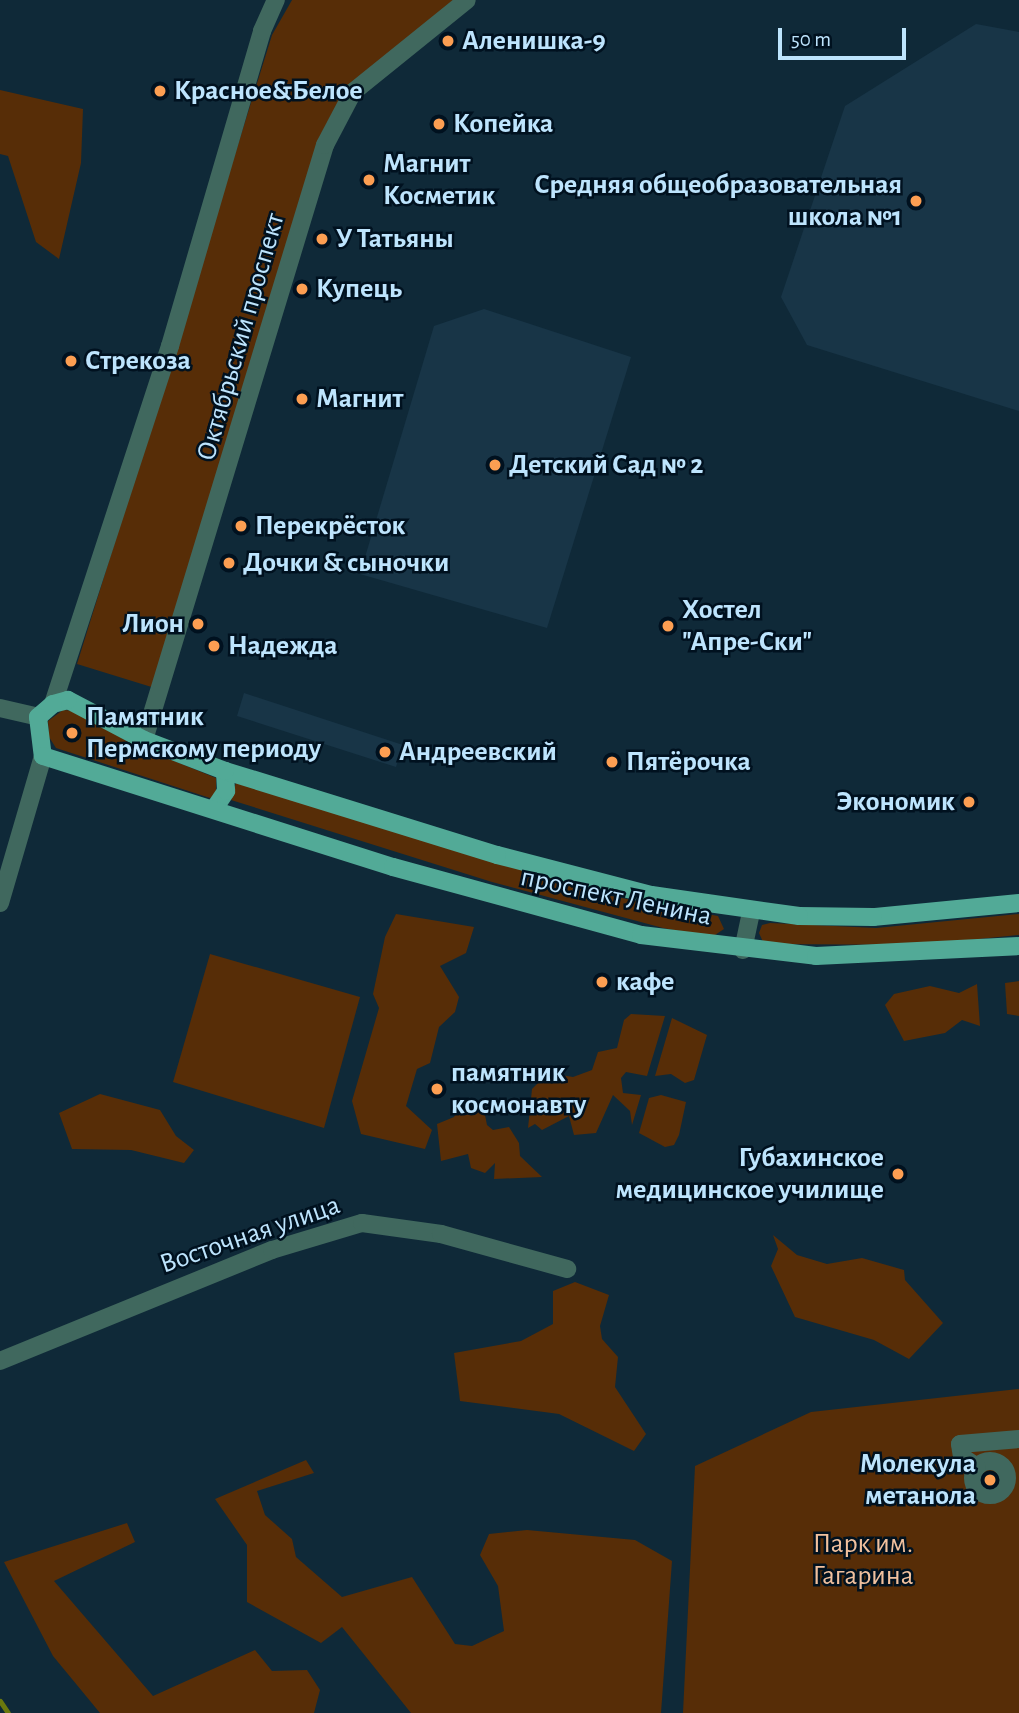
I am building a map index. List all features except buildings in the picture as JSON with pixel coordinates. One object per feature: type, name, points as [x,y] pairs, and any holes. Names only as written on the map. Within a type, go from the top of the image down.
[{"type":"main road","name":"проспект Ленина","points":[[53,704],[68,700],[144,740],[225,771],[498,855],[651,895],[751,911],[873,917],[1019,903]]},
{"type":"main road","points":[[43,755],[38,717],[53,704]]},
{"type":"main road","name":"проспект Ленина","points":[[43,755],[484,894],[641,935],[743,950],[876,956],[1019,946]]},
{"type":"main road","points":[[214,809],[226,791],[225,771]]},
{"type":"street","points":[[53,704],[170,346],[258,41],[276,0]]},
{"type":"street","name":"Октябрьский проспект","points":[[144,740],[325,145],[353,92],[467,0]]},
{"type":"street","points":[[0,708],[38,717]]},
{"type":"street","points":[[0,903],[43,755]]},
{"type":"street","points":[[743,950],[751,911]]},
{"type":"street","name":"Восточная улица","points":[[0,1361],[272,1250],[362,1223],[441,1234],[567,1269]]},
{"type":"street","points":[[977,1467],[975,1486],[985,1495],[999,1494],[1013,1476],[995,1462],[977,1467],[962,1457],[960,1444],[1019,1439]]},
{"type":"shaded area","name":"Средняя общеобразовательная школа №1","points":[[976,24],[1019,32],[1019,411],[807,345],[781,297],[845,106]]},
{"type":"shaded area","name":"Детский Сад № 2","points":[[484,309],[631,357],[547,628],[360,574],[434,326]]},
{"type":"shaded area","points":[[244,693],[403,745],[396,767],[237,716]]},
{"type":"green space","points":[[292,0],[466,0],[348,91],[158,689],[77,664],[272,35]]},
{"type":"green space","points":[[0,90],[83,109],[81,163],[59,259],[36,242],[8,156],[0,154]]},
{"type":"green space","points":[[63,710],[76,711],[130,743],[216,778],[216,796],[210,798],[56,748],[49,737],[48,721]]},
{"type":"green space","points":[[237,779],[611,896],[718,916],[724,929],[712,937],[663,928],[492,882],[231,800]]},
{"type":"green space","points":[[396,914],[474,927],[466,953],[440,966],[459,997],[455,1012],[439,1027],[430,1063],[417,1069],[406,1106],[432,1130],[425,1149],[361,1134],[352,1101],[379,1008],[373,994],[385,937]]},
{"type":"green space","points":[[1019,914],[1019,935],[920,945],[772,944],[763,942],[759,933],[762,925],[770,923],[876,928]]},
{"type":"green space","points":[[210,954],[360,997],[324,1128],[173,1082]]},
{"type":"green space","points":[[1019,981],[1019,1016],[1007,1014],[1005,983]]},
{"type":"green space","points":[[977,984],[980,1026],[962,1020],[945,1033],[904,1041],[885,1005],[894,994],[930,986],[959,993]]},
{"type":"green space","points":[[631,1014],[665,1016],[647,1076],[626,1072],[621,1078],[623,1093],[641,1095],[632,1125],[630,1111],[613,1095],[596,1133],[574,1135],[569,1116],[542,1130],[535,1124],[528,1128],[532,1089],[548,1073],[573,1077],[592,1070],[598,1052],[617,1048],[624,1020]]},
{"type":"green space","points":[[672,1018],[707,1035],[694,1080],[685,1083],[671,1074],[655,1076]]},
{"type":"green space","points":[[100,1094],[160,1110],[176,1136],[194,1150],[184,1163],[131,1150],[72,1149],[59,1113]]},
{"type":"green space","points":[[661,1095],[686,1102],[679,1135],[674,1145],[665,1147],[639,1133],[649,1098]]},
{"type":"green space","points":[[483,1105],[487,1125],[493,1130],[509,1127],[519,1143],[520,1156],[542,1177],[494,1179],[495,1163],[485,1173],[471,1168],[468,1154],[441,1161],[437,1124],[454,1117],[459,1108]]},
{"type":"green space","points":[[773,1235],[797,1255],[827,1264],[862,1258],[904,1270],[905,1280],[943,1323],[909,1359],[874,1340],[795,1317],[771,1266],[778,1249]]},
{"type":"green space","points":[[575,1282],[609,1295],[600,1326],[602,1339],[618,1357],[615,1387],[646,1434],[634,1451],[559,1414],[460,1401],[454,1353],[521,1341],[553,1324],[553,1291]]},
{"type":"green space","name":"Парк им. Гагарина","points":[[1019,1389],[1019,1713],[683,1713],[695,1466],[811,1412]]},
{"type":"green space","points":[[306,1460],[314,1473],[257,1491],[265,1515],[292,1539],[296,1557],[342,1597],[412,1577],[455,1644],[472,1646],[504,1631],[498,1586],[480,1555],[489,1534],[527,1530],[635,1540],[672,1561],[661,1713],[411,1713],[342,1627],[321,1643],[247,1602],[247,1545],[215,1499]]},
{"type":"green space","points":[[127,1523],[135,1542],[54,1581],[153,1696],[255,1650],[272,1671],[307,1670],[320,1690],[314,1713],[100,1713],[53,1656],[4,1562]]},
{"type":"waterway","points":[[0,1701],[8,1713]]},
{"type":"place","name":"Аленишка-9","points":[[448,41]]},
{"type":"place","name":"Красное&Белое","points":[[160,91]]},
{"type":"place","name":"Копейка","points":[[439,124]]},
{"type":"place","name":"Магнит Косметик","points":[[369,180]]},
{"type":"place","name":"Средняя общеобразовательная школа №1","points":[[916,201]]},
{"type":"place","name":"У Татьяны","points":[[322,239]]},
{"type":"place","name":"Купець","points":[[302,289]]},
{"type":"place","name":"Стрекоза","points":[[71,361]]},
{"type":"place","name":"Магнит","points":[[302,399]]},
{"type":"place","name":"Детский Сад № 2","points":[[495,465]]},
{"type":"place","name":"Перекрёсток","points":[[241,526]]},
{"type":"place","name":"Дочки & сыночки","points":[[229,563]]},
{"type":"place","name":"Лион","points":[[198,624]]},
{"type":"place","name":"Хостел \"Апре-Ски\"","points":[[668,626]]},
{"type":"place","name":"Надежда","points":[[214,646]]},
{"type":"place","name":"Памятник Пермскому периоду","points":[[72,733]]},
{"type":"place","name":"Андреевский","points":[[385,752]]},
{"type":"place","name":"Пятёрочка","points":[[612,762]]},
{"type":"place","name":"Экономик","points":[[969,802]]},
{"type":"place","name":"кафе","points":[[602,982]]},
{"type":"place","name":"памятник космонавту","points":[[437,1089]]},
{"type":"place","name":"Губахинское медицинское училище","points":[[898,1174]]},
{"type":"place","name":"Молекула метанола","points":[[990,1480]]}]
